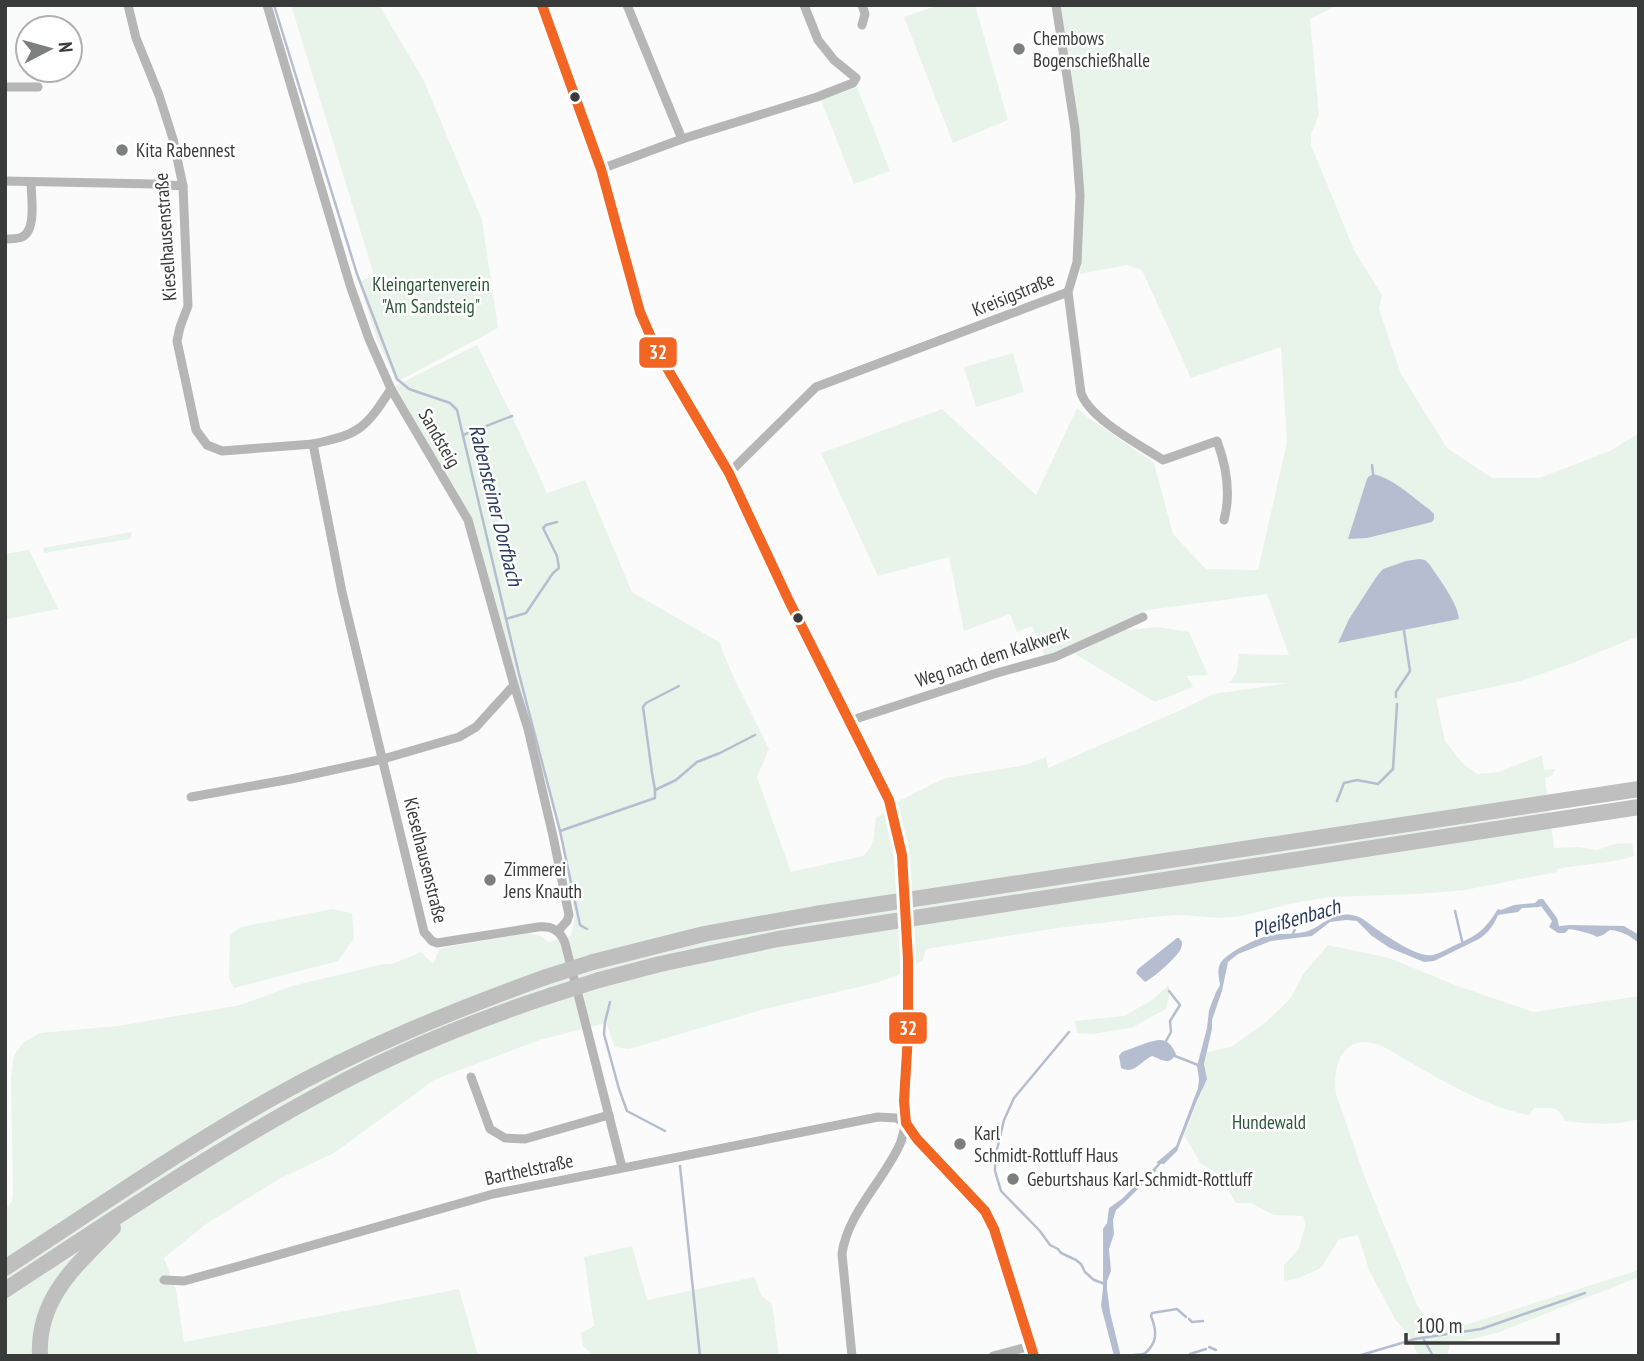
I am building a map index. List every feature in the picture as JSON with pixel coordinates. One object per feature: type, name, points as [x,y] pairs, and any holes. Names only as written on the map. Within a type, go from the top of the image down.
[{"type":"highway","points":[[5,1268],[182,1153],[274,1097],[346,1059],[471,1004],[593,962],[704,934],[815,914],[1639,789]]},
{"type":"highway","points":[[5,1290],[235,1142],[344,1081],[441,1036],[598,980],[684,958],[778,939],[1639,807]]},
{"type":"highway","points":[[40,1356],[39,1339],[54,1293],[134,1206]]},
{"type":"street","name":"Kieselhausenstraße","points":[[128,5],[136,38],[163,106],[183,186],[188,306],[177,341],[196,430],[207,445],[222,451],[313,444],[357,431],[373,415],[391,389]]},
{"type":"street","name":"Sandsteig","points":[[267,5],[350,285],[369,339],[391,389],[468,520],[528,729],[568,905],[567,921],[558,931]]},
{"type":"street","points":[[542,5],[601,169],[640,312],[651,338],[671,378],[729,473],[789,601],[889,800],[902,855],[908,959],[908,1035],[904,1101],[906,1123],[900,1143],[843,1243],[852,1356]]},
{"type":"street","points":[[627,5],[682,139]]},
{"type":"street","points":[[601,169],[682,139],[817,97],[853,83],[856,78],[834,60],[818,40],[804,5]]},
{"type":"street","points":[[862,5],[865,14],[862,25]]},
{"type":"street","name":"Kreisigstraße","points":[[729,473],[816,387],[1068,292],[1077,262],[1080,195],[1074,129],[1056,5]]},
{"type":"street","points":[[5,87],[38,87]]},
{"type":"street","points":[[5,181],[183,186]]},
{"type":"street","points":[[5,239],[21,238],[31,228],[31,182]]},
{"type":"street","points":[[1068,292],[1084,401],[1115,429],[1163,460],[1217,441],[1224,460],[1227,489],[1224,520]]},
{"type":"street","name":"Kieselhausenstraße","points":[[313,444],[342,592],[424,932],[432,942],[437,943],[538,927],[558,931]]},
{"type":"street","name":"Weg nach dem Kalkwerk","points":[[849,721],[1055,657],[1143,617]]},
{"type":"street","points":[[191,797],[383,759],[459,737],[477,727],[514,685]]},
{"type":"street","points":[[558,931],[565,943],[622,1167]]},
{"type":"street","points":[[471,1077],[490,1129],[505,1138],[525,1139],[609,1115]]},
{"type":"street","name":"Barthelstraße","points":[[164,1280],[184,1281],[493,1194],[878,1117],[896,1118],[906,1123]]},
{"type":"street","points":[[906,1123],[917,1139],[985,1211],[994,1229],[1032,1351],[993,1356]]},
{"type":"green space","name":"Kleingartenverein \"Am Sandsteig\"","points":[[291,5],[379,5],[423,79],[482,220],[498,328],[397,382],[376,337],[359,282],[374,275]]},
{"type":"green space","points":[[939,5],[975,5],[1008,120],[953,143],[904,17]]},
{"type":"green space","points":[[1058,5],[1338,5],[1310,19],[1319,115],[1311,134],[1311,145],[1354,250],[1382,295],[1379,309],[1401,374],[1447,448],[1492,478],[1539,478],[1610,451],[1639,433],[1639,636],[1521,681],[1436,699],[1445,741],[1464,765],[1478,774],[1499,772],[1542,755],[1544,770],[1555,769],[1553,775],[1545,778],[1554,848],[1579,847],[1597,850],[1614,844],[1632,843],[1634,856],[1557,869],[1557,872],[1465,890],[1331,897],[1242,916],[1152,917],[1058,928],[926,949],[923,960],[896,976],[765,1009],[629,1049],[615,1047],[606,1023],[539,1040],[434,1080],[334,1153],[279,1179],[206,1224],[164,1258],[176,1290],[184,1342],[459,1289],[478,1356],[5,1356],[5,1210],[12,1201],[13,1192],[11,1078],[14,1055],[24,1042],[40,1033],[118,1026],[240,1005],[292,986],[392,964],[421,952],[433,964],[439,950],[446,947],[529,933],[541,936],[548,942],[571,936],[575,914],[560,831],[468,515],[395,386],[477,345],[547,493],[585,480],[632,592],[719,642],[769,749],[757,777],[791,872],[863,856],[872,843],[876,818],[899,801],[945,778],[1025,765],[1046,757],[1048,768],[1213,694],[1289,683],[1229,683],[1237,671],[1239,654],[1289,655],[1267,594],[1148,610],[1045,657],[1032,626],[1017,632],[1010,614],[964,631],[949,557],[878,576],[821,453],[942,409],[1036,495],[1077,408],[1154,463],[1173,534],[1206,569],[1258,570],[1287,442],[1281,347],[1191,378],[1142,270],[1127,265],[1080,274],[1084,196]]},
{"type":"green space","points":[[857,87],[890,171],[854,184],[821,100]]},
{"type":"green space","points":[[1013,353],[1024,392],[976,407],[964,367]]},
{"type":"green space","points":[[132,532],[130,539],[44,553],[43,548]]},
{"type":"green space","points":[[29,550],[58,609],[6,619],[5,554]]},
{"type":"green space","points":[[1158,627],[1189,632],[1208,675],[1187,676],[1193,687],[1155,702],[1075,654],[1123,630]]},
{"type":"green space","points":[[332,909],[352,913],[354,939],[338,961],[234,988],[229,978],[230,935],[241,927]]},
{"type":"green space","points":[[1317,909],[1326,914],[1306,926],[1289,927],[1295,916]]},
{"type":"green space","name":"Hundewald","points":[[1328,945],[1389,958],[1455,985],[1533,1012],[1639,996],[1639,1119],[1612,1124],[1584,1123],[1565,1121],[1553,1108],[1534,1108],[1529,1115],[1509,1110],[1471,1095],[1382,1046],[1369,1042],[1350,1046],[1344,1052],[1336,1071],[1335,1082],[1336,1094],[1365,1178],[1417,1305],[1433,1323],[1443,1326],[1468,1324],[1639,1270],[1639,1277],[1497,1333],[1450,1344],[1447,1356],[1418,1356],[1410,1337],[1395,1319],[1369,1270],[1358,1235],[1339,1239],[1321,1268],[1299,1278],[1284,1281],[1284,1265],[1298,1250],[1306,1224],[1303,1216],[1274,1215],[1251,1203],[1236,1203],[1218,1174],[1201,1164],[1184,1135],[1202,1091],[1207,1052],[1231,1047],[1266,1022],[1290,999],[1304,973]]},
{"type":"green space","points":[[1168,986],[1170,990],[1166,1009],[1131,1028],[1092,1034],[1077,1033],[1075,1021],[1124,1016],[1152,1000]]},
{"type":"green space","points":[[632,1246],[647,1300],[754,1277],[762,1296],[772,1304],[779,1356],[595,1356],[583,1346],[581,1333],[594,1326],[584,1257]]},
{"type":"water","points":[[1373,474],[1395,484],[1429,509],[1434,514],[1432,522],[1367,538],[1348,539],[1366,482]]},
{"type":"water","points":[[1420,559],[1430,565],[1443,584],[1459,619],[1338,643],[1349,619],[1383,569]]},
{"type":"water","points":[[1543,899],[1557,918],[1559,926],[1624,926],[1639,935],[1639,943],[1626,934],[1610,930],[1597,937],[1569,929],[1565,933],[1558,933],[1549,927],[1552,921],[1541,906],[1498,915],[1479,939],[1434,961],[1424,962],[1390,948],[1372,936],[1357,921],[1346,920],[1330,922],[1312,936],[1271,941],[1238,954],[1228,962],[1212,1020],[1204,1064],[1207,1079],[1177,1151],[1164,1164],[1156,1163],[1176,1146],[1198,1088],[1197,1066],[1209,1010],[1220,985],[1220,964],[1228,955],[1242,946],[1270,935],[1308,931],[1334,917],[1345,915],[1361,918],[1411,950],[1433,955],[1479,932],[1498,909],[1535,903]]},
{"type":"water","points":[[1177,938],[1182,942],[1179,952],[1145,982],[1136,973],[1138,969]]},
{"type":"water","points":[[1158,1040],[1167,1042],[1173,1048],[1176,1054],[1171,1060],[1152,1056],[1134,1069],[1121,1068],[1119,1056],[1122,1052]]},
{"type":"water","points":[[1150,1170],[1157,1170],[1116,1210],[1113,1220],[1114,1234],[1109,1249],[1111,1271],[1107,1289],[1121,1356],[1114,1356],[1101,1306],[1103,1229],[1107,1223],[1109,1208],[1123,1198]]},
{"type":"waterway","name":"Rabensteiner Dorfbach","points":[[274,5],[357,274],[397,379],[409,389],[450,403],[457,410],[519,674],[560,831],[580,925],[587,929]]},
{"type":"waterway","points":[[463,435],[512,416]]},
{"type":"waterway","points":[[1372,465],[1373,474]]},
{"type":"waterway","points":[[506,619],[526,613],[559,568],[557,556],[543,528],[557,522]]},
{"type":"waterway","points":[[1396,697],[1396,692],[1410,671],[1404,631]]},
{"type":"waterway","points":[[560,831],[655,798],[643,707],[679,686]]},
{"type":"waterway","points":[[1337,801],[1344,783],[1357,780],[1378,784],[1393,769],[1397,704]]},
{"type":"waterway","points":[[655,790],[676,780],[697,762],[755,735]]},
{"type":"waterway","points":[[1455,911],[1463,945]]},
{"type":"waterway","points":[[1293,934],[1299,918]]},
{"type":"waterway","points":[[1166,1041],[1171,1032],[1170,1021],[1180,1005],[1169,991]]},
{"type":"waterway","name":"Rabensteiner Dorfbach","points":[[610,1002],[604,1034],[627,1111],[665,1131]]},
{"type":"waterway","points":[[1069,1032],[1014,1098],[1004,1120],[995,1158],[995,1171],[1001,1191],[1050,1245],[1076,1260],[1094,1280],[1105,1284]]},
{"type":"waterway","points":[[1175,1056],[1198,1065]]},
{"type":"waterway","name":"Pleißenbach","points":[[1152,1172],[1161,1162]]},
{"type":"waterway","name":"Rabensteiner Dorfbach","points":[[680,1166],[700,1356]]},
{"type":"waterway","points":[[1358,1356],[1415,1339],[1481,1329],[1585,1293]]},
{"type":"waterway","points":[[1144,1354],[1152,1346],[1155,1336],[1152,1313],[1177,1309],[1186,1317]]},
{"type":"waterway","points":[[1189,1319],[1192,1322],[1203,1321]]},
{"type":"waterway","points":[[1423,1338],[1433,1356]]},
{"type":"waterway","points":[[1209,1347],[1216,1350]]},
{"type":"waterway","points":[[1190,1354],[1206,1349]]},
{"type":"waterway","points":[[1124,1356],[1146,1356]]},
{"type":"transit line","name":"32","points":[[542,5],[601,169],[640,312],[657,351],[729,473],[789,601],[889,800],[902,855],[908,959],[908,1035],[904,1101],[906,1123],[917,1139],[985,1211],[994,1229],[1034,1356]]},
{"type":"place","name":"Chembows Bogenschießhalle","points":[[1019,49]]},
{"type":"place","name":"Kita Rabennest","points":[[122,150]]},
{"type":"place","name":"Zimmerei Jens Knauth","points":[[490,880]]},
{"type":"place","name":"Karl Schmidt-Rottluff Haus","points":[[960,1144]]},
{"type":"place","name":"Geburtshaus Karl-Schmidt-Rottluff","points":[[1013,1179]]}]
